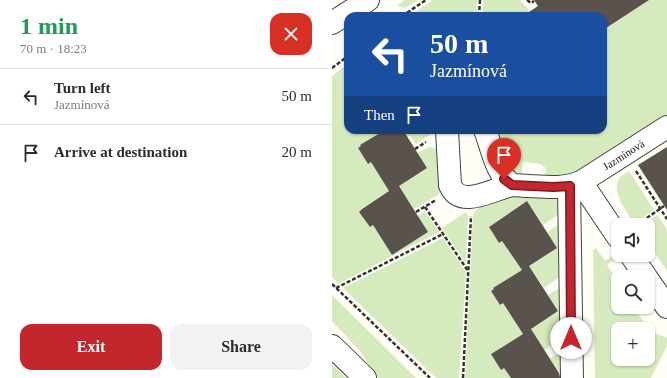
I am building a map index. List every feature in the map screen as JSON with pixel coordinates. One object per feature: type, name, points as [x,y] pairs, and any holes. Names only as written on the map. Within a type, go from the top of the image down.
[{"type":"street","points":[[349,12],[368,0]]},
{"type":"street","points":[[332,23],[344,15]]},
{"type":"street","name":"Jazmínová","points":[[575,184],[667,127]]},
{"type":"street","points":[[447,134],[450,185],[452,189],[461,195],[472,197],[491,193],[512,185],[553,187],[575,184]]},
{"type":"street","points":[[486,134],[500,172],[504,179],[512,185]]},
{"type":"street","points":[[575,184],[611,228]]},
{"type":"street","points":[[572,378],[575,184]]},
{"type":"street","points":[[655,290],[667,307]]},
{"type":"street","points":[[332,346],[365,378]]},
{"type":"path","points":[[408,12],[426,0]]},
{"type":"path","points":[[479,12],[480,0]]},
{"type":"path","points":[[527,0],[531,3],[534,1]]},
{"type":"path","points":[[332,68],[344,59]]},
{"type":"path","points":[[636,171],[667,219]]},
{"type":"path","points":[[463,378],[472,197]]},
{"type":"path","points":[[647,218],[664,206]]},
{"type":"path","points":[[425,207],[468,271]]},
{"type":"path","points":[[336,288],[443,234]]},
{"type":"path","points":[[332,284],[430,378]]},
{"type":"green space","points":[[404,0],[418,0],[405,8],[397,6]]},
{"type":"green space","points":[[433,0],[477,0],[476,12],[415,12]]},
{"type":"green space","points":[[483,0],[520,0],[530,12],[483,12]]},
{"type":"green space","points":[[642,0],[667,0],[667,119],[585,172],[545,179],[546,168],[540,164],[523,162],[522,174],[510,170],[494,134],[607,134],[607,27],[644,3]]},
{"type":"green space","points":[[344,67],[344,134],[379,134],[358,148],[368,164],[371,162],[389,191],[362,208],[359,212],[370,227],[373,225],[392,255],[428,232],[418,216],[425,211],[439,232],[338,284],[332,277],[332,76]]},
{"type":"green space","points":[[405,134],[431,134],[416,144],[410,135],[407,137]]},
{"type":"green space","points":[[429,147],[440,149],[442,190],[438,195],[414,209],[399,186],[427,168],[417,153]]},
{"type":"green space","points":[[629,171],[654,210],[642,218],[631,218],[618,196],[617,184],[622,175]]},
{"type":"green space","points":[[525,195],[552,195],[559,199],[559,214],[543,225],[527,201],[489,227],[499,242],[502,241],[522,270],[493,288],[494,289],[491,291],[500,305],[503,303],[523,334],[491,354],[511,378],[465,378],[473,215],[482,206],[496,200]]},
{"type":"green space","points":[[466,212],[468,217],[466,264],[442,228]]},
{"type":"green space","points":[[657,215],[667,229],[667,271],[655,253],[655,218],[652,218]]},
{"type":"green space","points":[[560,223],[562,275],[544,288],[529,266],[557,248],[547,233]]},
{"type":"green space","points":[[443,238],[466,272],[459,378],[436,378],[343,288]]},
{"type":"green space","points":[[596,248],[605,261],[611,256],[611,262],[607,265],[611,271],[611,314],[638,314],[644,322],[611,322],[611,366],[655,366],[655,333],[667,338],[667,346],[651,378],[595,378],[593,250]]},
{"type":"green space","points":[[560,288],[565,336],[544,350],[531,329],[558,311],[548,295]]},
{"type":"green space","points":[[332,295],[416,378],[378,378],[360,351],[332,321]]},
{"type":"green space","points":[[561,352],[561,378],[553,378],[560,373],[550,358]]},
{"type":"green space","points":[[332,364],[346,378],[332,378]]},
{"type":"building","points":[[534,0],[649,0],[607,27],[607,12],[529,12],[538,6]]},
{"type":"building","points":[[378,134],[406,134],[427,168],[399,186],[428,232],[392,255],[373,225],[370,227],[359,212],[389,191],[371,162],[368,164],[358,148],[361,146],[360,145]]},
{"type":"building","points":[[667,147],[667,210],[638,165]]},
{"type":"building","points":[[527,201],[557,248],[529,266],[558,311],[531,329],[559,373],[560,378],[511,378],[504,368],[501,370],[491,354],[523,334],[503,303],[500,305],[491,291],[494,289],[493,288],[522,270],[502,241],[499,243],[489,227]]},
{"type":"route","points":[[504,179],[512,185],[553,187],[570,186],[571,338]]}]
